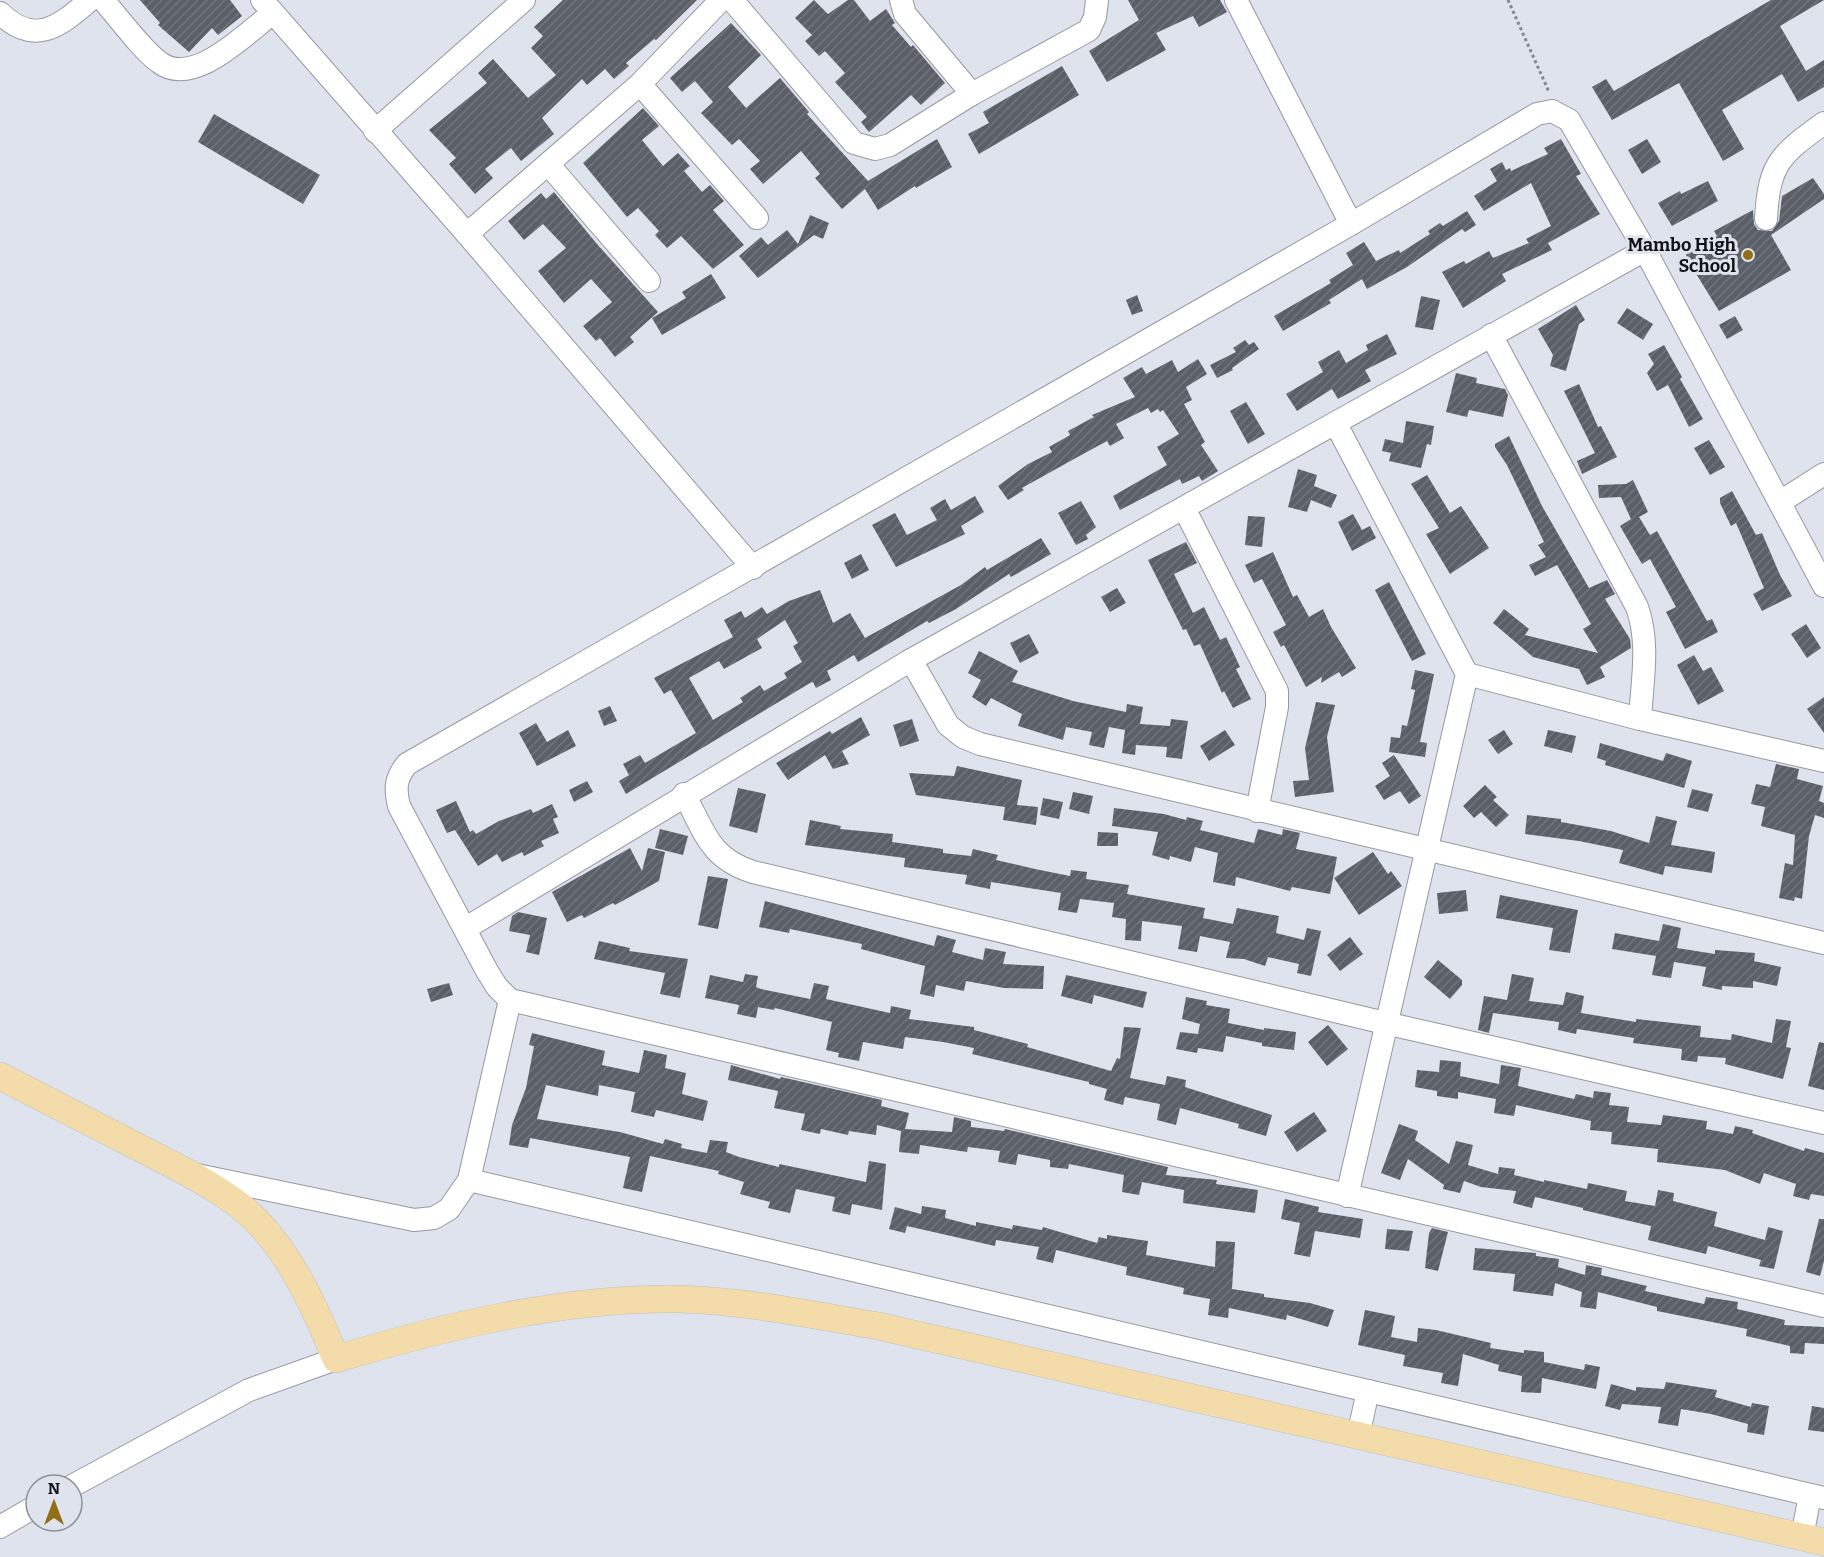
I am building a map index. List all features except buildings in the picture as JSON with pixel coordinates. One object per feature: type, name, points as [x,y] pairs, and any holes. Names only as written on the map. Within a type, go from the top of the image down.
[{"type":"main road","points":[[0,1076],[187,1173],[241,1207],[260,1227],[299,1278],[316,1309],[336,1359],[423,1333],[491,1319],[616,1301],[681,1299],[769,1307],[878,1326],[1813,1539]]},
{"type":"street","points":[[0,13],[16,27],[44,30],[57,27],[90,0]]},
{"type":"street","points":[[103,0],[159,63],[176,70],[192,70],[206,63],[268,6],[753,568]]},
{"type":"street","points":[[467,234],[640,84],[721,0]]},
{"type":"street","points":[[732,0],[854,143],[875,149],[891,145],[972,94],[1089,30],[1095,17],[1097,0]]},
{"type":"street","points":[[901,0],[905,14],[972,94]]},
{"type":"street","points":[[1236,0],[1351,224]]},
{"type":"street","points":[[375,131],[515,3]]},
{"type":"street","points":[[640,84],[757,218]]},
{"type":"street","points":[[1824,586],[1645,250],[1569,120],[1562,114],[1552,111],[1537,114],[1351,224],[753,568],[407,764],[397,776],[395,791],[399,806],[497,987],[510,1000],[1824,1306]]},
{"type":"street","points":[[1766,219],[1768,186],[1774,168],[1785,153],[1824,123]]},
{"type":"street","points":[[548,164],[649,281]]},
{"type":"street","points":[[466,928],[684,794],[911,660],[1645,250]]},
{"type":"street","points":[[1491,336],[1637,608],[1644,628],[1645,643],[1640,719]]},
{"type":"street","points":[[1336,424],[1467,674],[1347,1196]]},
{"type":"street","points":[[1780,502],[1824,474]]},
{"type":"street","points":[[1184,508],[1277,691],[1277,707],[1257,811]]},
{"type":"street","points":[[911,660],[948,725],[963,737],[980,744],[1824,943]]},
{"type":"street","points":[[1467,674],[1640,719],[1824,761]]},
{"type":"street","points":[[684,794],[717,854],[734,866],[1385,1023],[1824,1123]]},
{"type":"street","points":[[187,1173],[414,1220],[434,1218],[449,1209],[469,1180],[510,1000]]},
{"type":"street","points":[[469,1180],[1817,1497],[1813,1539]]},
{"type":"street","points":[[84,1479],[249,1390],[336,1359]]},
{"type":"street","points":[[1358,1436],[1368,1391]]},
{"type":"street","points":[[0,1527],[24,1513]]},
{"type":"path","points":[[1508,0],[1542,77],[1562,114]]},
{"type":"place","name":"Mambo High School","points":[[1748,255]]}]
